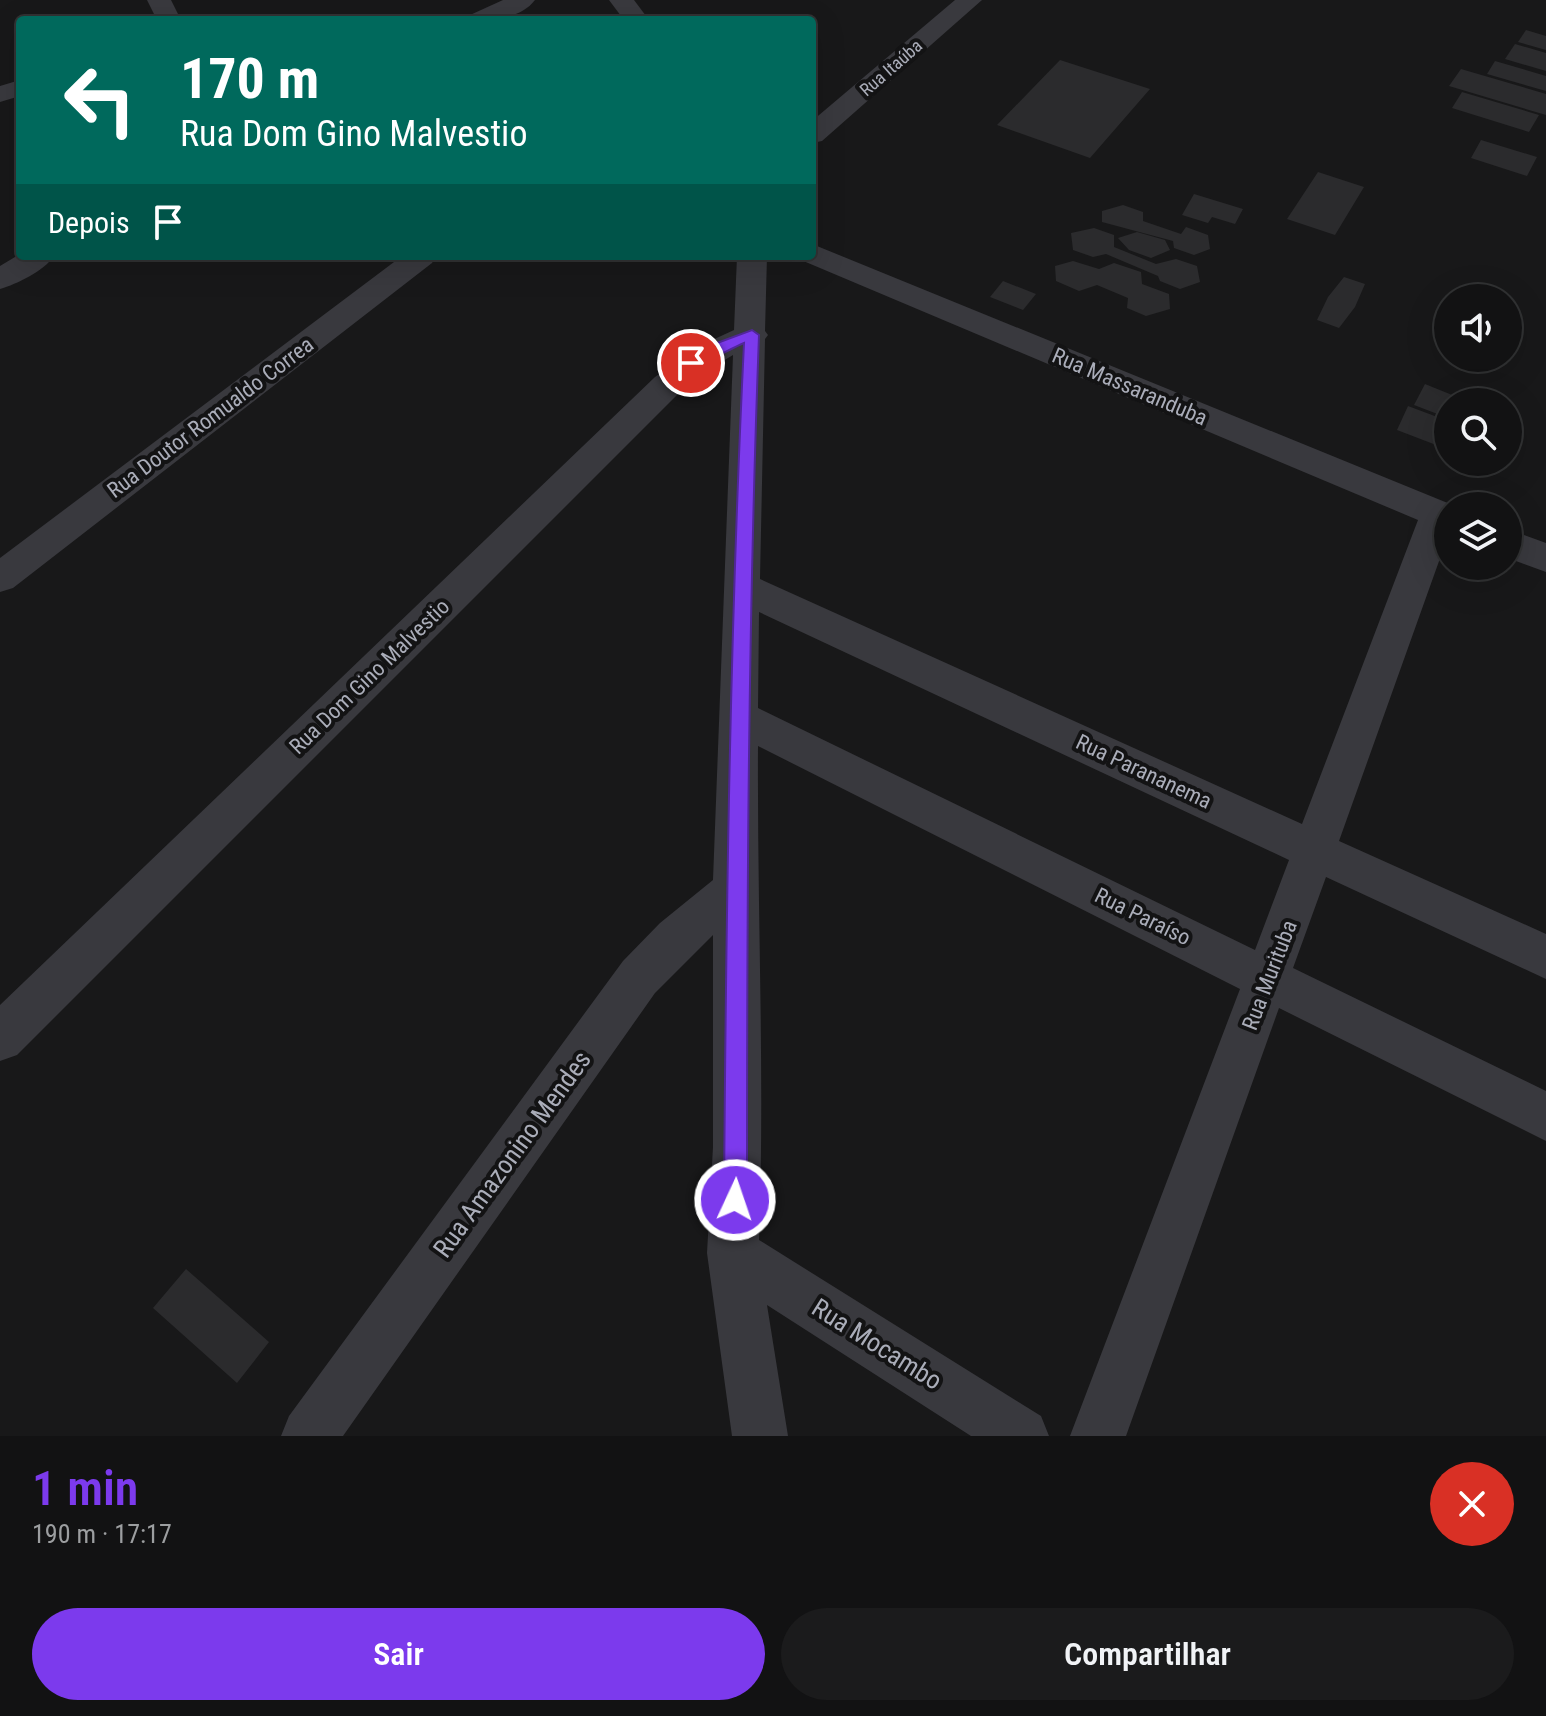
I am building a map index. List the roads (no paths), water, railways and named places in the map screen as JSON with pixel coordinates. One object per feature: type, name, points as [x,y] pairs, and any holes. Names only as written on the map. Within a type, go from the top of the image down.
[{"type":"street","points":[[488,16],[523,0]]},
{"type":"street","points":[[621,0],[634,16]]},
{"type":"street","name":"Rua Itaúba","points":[[816,132],[970,0]]},
{"type":"street","name":"Rua Massaranduba","points":[[816,255],[1434,512]]},
{"type":"street","points":[[0,279],[32,260]]},
{"type":"street","name":"Rua Doutor Romualdo Correa","points":[[0,578],[416,260]]},
{"type":"street","points":[[752,260],[738,717],[735,889],[738,1147],[733,1253],[760,1436]]},
{"type":"street","name":"Rua Dom Gino Malvestio","points":[[0,1038],[667,385],[691,363],[714,349],[752,335]]},
{"type":"street","name":"Rua Murituba","points":[[1098,1436],[1267,977],[1434,540]]},
{"type":"street","points":[[1522,549],[1546,558]]},
{"type":"street","name":"Rua Parananema","points":[[741,587],[1546,957]]},
{"type":"street","name":"Rua Paraíso","points":[[738,717],[1546,1117]]},
{"type":"street","name":"Rua Amazonino Mendes","points":[[309,1436],[639,977],[676,938],[735,889]]},
{"type":"street","name":"Rua Mocambo","points":[[733,1253],[1021,1436]]}]
